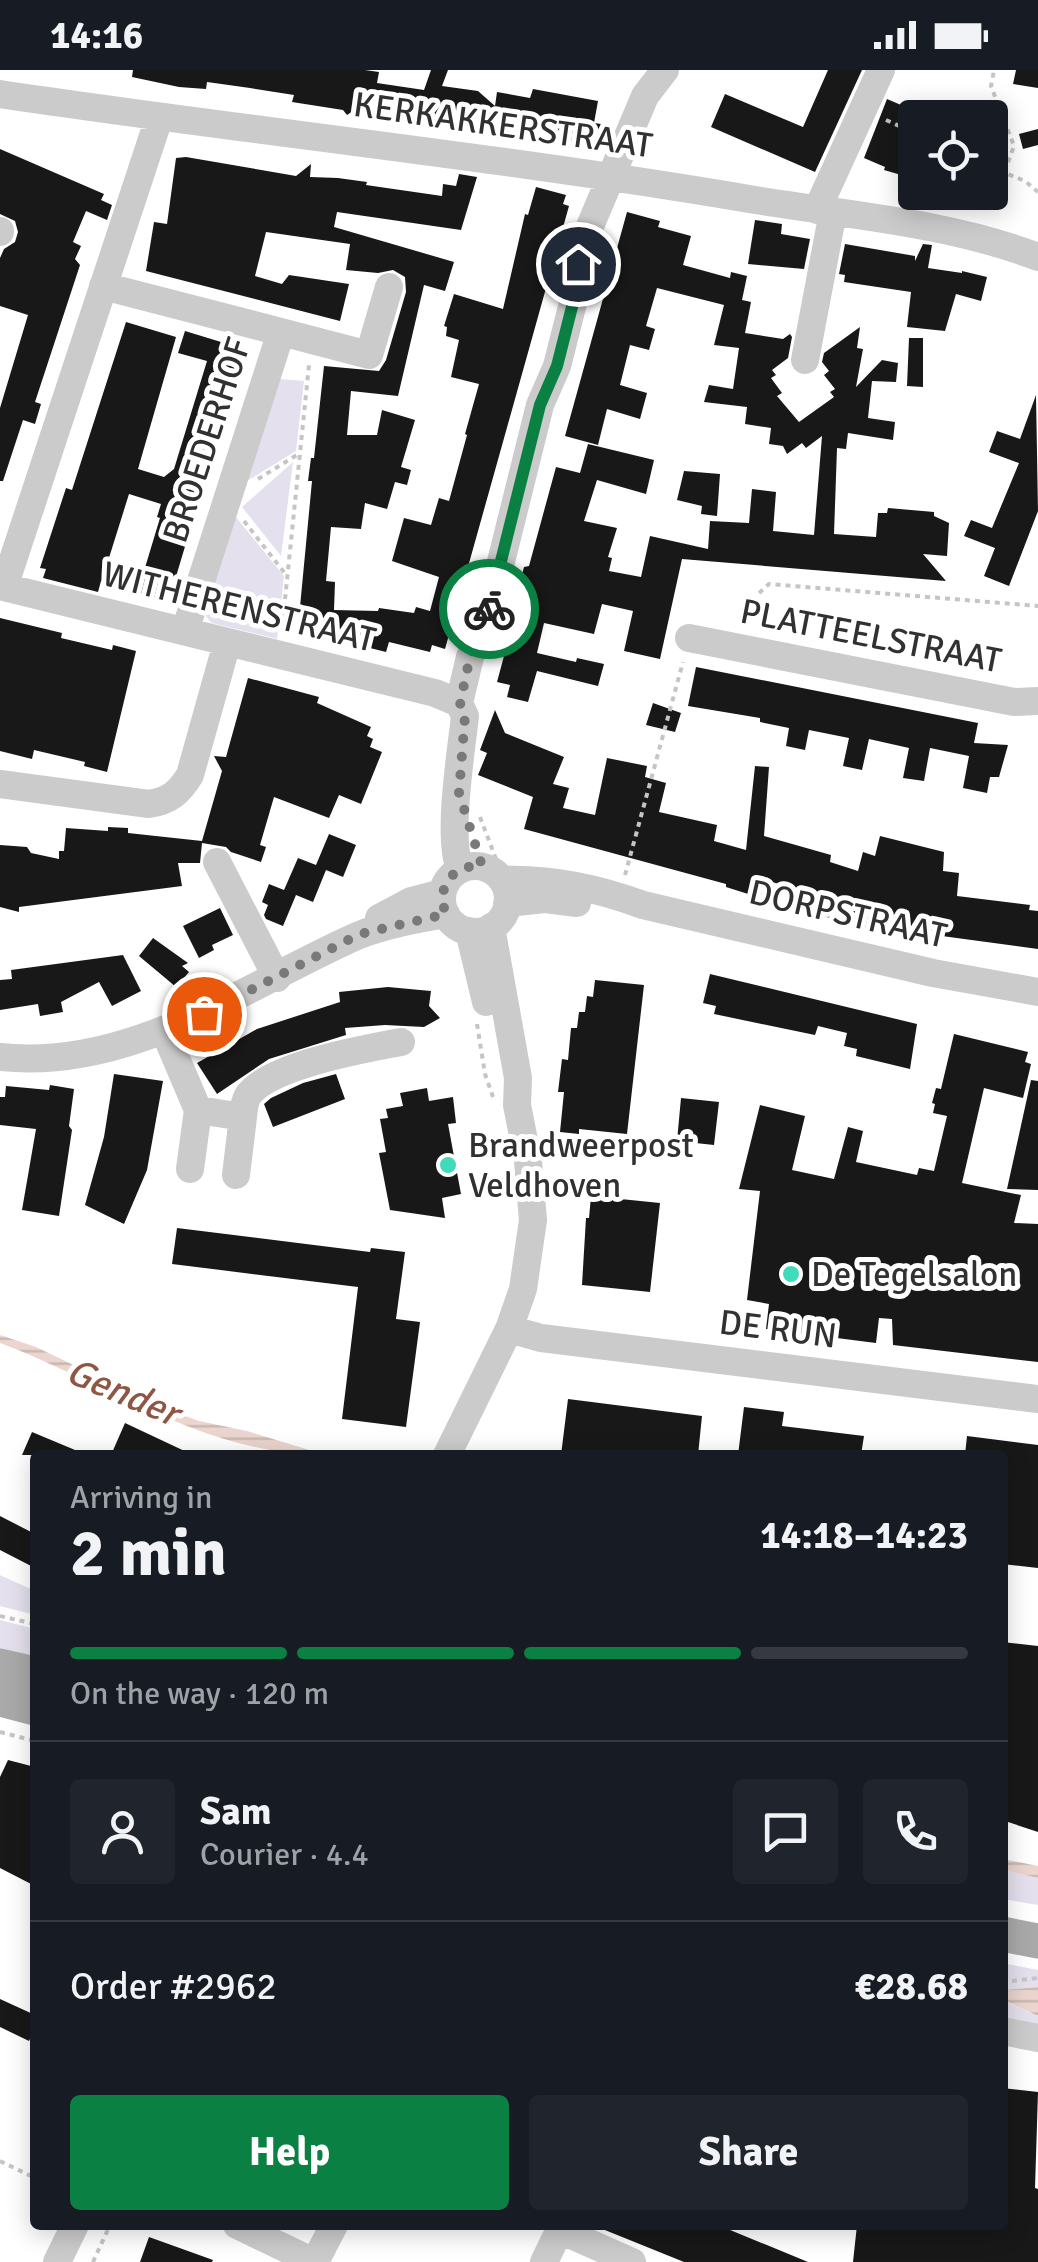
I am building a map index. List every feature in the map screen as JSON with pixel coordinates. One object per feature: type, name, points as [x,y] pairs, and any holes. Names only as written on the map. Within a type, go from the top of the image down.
[{"type":"main road","points":[[0,1666],[30,1673]]},
{"type":"main road","points":[[0,1699],[30,1707]]},
{"type":"main road","points":[[1008,1914],[1038,1919]]},
{"type":"main road","points":[[1008,1935],[1038,1941]]},
{"type":"street","points":[[449,1450],[509,1329],[524,1289],[533,1220],[528,1161],[507,1106],[485,896],[456,859],[454,823],[465,716],[460,703],[470,657],[489,610],[540,405],[557,366],[575,295],[578,264],[646,96],[665,70]]},
{"type":"street","points":[[805,360],[825,211],[847,138],[881,70]]},
{"type":"street","name":"KERKAKKERSTRAAT","points":[[0,94],[612,176],[951,232],[1038,257]]},
{"type":"street","points":[[2,587],[159,118]]},
{"type":"street","name":"BROEDERHOF","points":[[104,286],[281,332],[185,632]]},
{"type":"street","points":[[281,332],[370,355],[389,287]]},
{"type":"street","name":"WITHERENSTRAAT","points":[[2,587],[435,693],[460,703]]},
{"type":"street","name":"PLATTEELSTRAAT","points":[[689,638],[1014,702],[1038,701]]},
{"type":"street","points":[[0,784],[130,802],[165,802],[181,790],[190,775],[227,643]]},
{"type":"street","points":[[1038,693],[1038,701]]},
{"type":"street","points":[[218,862],[276,978]]},
{"type":"street","points":[[450,876],[485,896],[458,927],[444,903],[450,876]]},
{"type":"street","name":"DORPSTRAAT","points":[[485,896],[604,906],[643,905],[933,973],[1038,992]]},
{"type":"street","points":[[0,1057],[70,1056],[164,1030],[360,934],[444,903]]},
{"type":"street","points":[[164,1030],[198,1110],[190,1169]]},
{"type":"street","points":[[236,1175],[245,1098],[258,1084],[329,1056],[400,1042]]},
{"type":"street","points":[[198,1110],[244,1117]]},
{"type":"street","name":"DE RUN","points":[[509,1329],[541,1338],[1038,1399]]},
{"type":"street","points":[[1008,2032],[1038,2038]]},
{"type":"street","points":[[57,2262],[73,2230]]},
{"type":"street","points":[[247,2230],[314,2262],[331,2230]]},
{"type":"street","points":[[552,2237],[632,2262]]},
{"type":"path","points":[[994,70],[991,86],[997,100]]},
{"type":"path","points":[[863,110],[898,125]]},
{"type":"path","points":[[1008,124],[1014,138],[1013,155],[1008,163]]},
{"type":"path","points":[[1008,175],[1038,192]]},
{"type":"path","points":[[279,657],[311,340]]},
{"type":"path","points":[[287,576],[227,500],[300,453]]},
{"type":"path","points":[[759,593],[769,584],[1038,606]]},
{"type":"path","points":[[623,884],[689,638]]},
{"type":"path","points":[[477,1023],[486,1074],[507,1106]]},
{"type":"path","points":[[0,1616],[30,1623]]},
{"type":"path","points":[[0,1732],[30,1740]]},
{"type":"path","points":[[1008,1981],[1038,1978]]},
{"type":"path","points":[[0,2161],[30,2176]]},
{"type":"path","points":[[92,2262],[108,2230]]},
{"type":"shaded area","points":[[269,378],[304,381],[296,451],[237,487]]},
{"type":"shaded area","points":[[293,462],[281,556],[242,507]]},
{"type":"shaded area","points":[[231,511],[284,576],[277,639],[212,623],[203,613]]},
{"type":"shaded area","points":[[0,1575],[30,1589],[30,1614],[0,1606]]},
{"type":"shaded area","points":[[0,1620],[30,1628],[30,1662],[0,1655]]},
{"type":"shaded area","points":[[1008,1871],[1038,1878],[1038,1905],[1008,1900]]},
{"type":"shaded area","points":[[1008,1964],[1038,1970],[1038,1987],[1008,1990]]},
{"type":"shaded area","points":[[1008,2003],[1038,2016],[1038,2027],[1008,2021]]},
{"type":"water","name":"Gender","points":[[0,1335],[36,1347],[163,1408],[199,1421],[310,1450],[272,1450],[198,1430],[0,1343]]},
{"type":"water","points":[[1008,1860],[1038,1866],[1038,1878],[1008,1871]]},
{"type":"water","points":[[1038,1987],[1038,2016],[1008,2002],[1008,1990]]},
{"type":"building","points":[[133,70],[365,70],[379,72],[377,83],[424,90],[431,70],[448,70],[442,86],[478,91],[495,106],[497,92],[530,98],[533,89],[598,101],[594,123],[601,124],[598,146],[594,149],[530,136],[452,130],[453,126],[442,125],[442,121],[406,115],[387,113],[378,119],[353,111],[347,115],[343,110],[292,102],[294,95],[207,82],[206,89],[179,87],[132,77]]},
{"type":"building","points":[[828,70],[862,70],[815,172],[711,127],[725,94],[803,127]]},
{"type":"building","points":[[1016,70],[1038,70],[1038,88],[1013,84]]},
{"type":"building","points":[[887,99],[898,104],[898,174],[864,158]]},
{"type":"building","points":[[1038,129],[1038,145],[1023,149],[1019,134]]},
{"type":"building","points":[[0,149],[104,194],[101,200],[112,205],[107,220],[86,211],[73,242],[81,246],[75,259],[80,265],[35,402],[41,404],[35,424],[23,420],[3,481],[0,408],[28,315],[0,306],[0,258],[4,249],[15,242],[18,232],[15,221],[0,214]]},
{"type":"building","points":[[176,158],[296,176],[311,164],[310,177],[367,182],[366,185],[442,196],[443,184],[456,186],[459,174],[477,177],[461,230],[337,212],[334,227],[454,262],[445,291],[424,285],[398,396],[351,391],[347,435],[377,435],[382,410],[415,420],[401,467],[411,470],[407,485],[395,482],[387,509],[365,503],[361,529],[331,527],[326,581],[335,582],[334,610],[379,608],[414,613],[416,607],[430,611],[439,577],[392,561],[404,518],[431,525],[439,498],[449,501],[479,384],[451,377],[459,340],[446,336],[444,326],[454,294],[503,309],[525,214],[528,215],[536,187],[566,195],[563,204],[569,206],[445,649],[432,645],[430,652],[389,642],[386,652],[354,644],[356,635],[298,628],[312,481],[308,481],[324,366],[379,371],[386,360],[406,292],[405,277],[393,270],[346,270],[350,244],[266,232],[255,276],[282,284],[289,275],[349,284],[340,321],[146,271],[154,222],[167,224]]},
{"type":"building","points":[[627,212],[660,221],[658,227],[691,236],[683,265],[730,278],[731,272],[747,276],[742,300],[751,302],[745,333],[792,337],[788,358],[772,370],[776,375],[771,378],[782,393],[777,396],[799,422],[834,397],[830,392],[835,389],[824,375],[829,371],[822,362],[824,353],[860,327],[857,348],[863,349],[856,387],[882,360],[898,363],[896,382],[872,381],[868,418],[895,422],[893,440],[848,433],[846,449],[837,448],[834,534],[876,537],[878,513],[887,513],[888,508],[934,512],[934,516],[949,523],[947,556],[923,554],[946,581],[682,559],[660,659],[624,651],[633,611],[602,604],[594,634],[544,623],[537,653],[604,664],[598,686],[537,671],[528,702],[507,697],[510,685],[497,682],[522,589],[519,586],[524,567],[529,566],[556,467],[580,473],[588,444],[654,460],[646,494],[597,480],[584,521],[617,528],[608,557],[612,558],[609,571],[641,577],[650,536],[708,549],[710,521],[749,523],[752,489],[776,492],[773,531],[814,535],[822,436],[806,448],[802,443],[787,454],[783,446],[769,444],[771,428],[745,424],[747,407],[704,402],[709,385],[733,389],[739,348],[714,345],[724,305],[657,288],[646,326],[655,329],[649,350],[630,345],[620,385],[647,393],[640,419],[607,409],[598,445],[565,436]]},
{"type":"building","points":[[755,220],[782,224],[781,234],[810,239],[804,269],[748,264]]},
{"type":"building","points":[[845,244],[915,256],[915,261],[923,244],[932,245],[928,268],[987,277],[981,301],[956,294],[945,331],[907,327],[911,292],[844,282],[845,275],[839,274]]},
{"type":"building","points":[[126,322],[176,337],[138,469],[164,477],[174,469],[207,361],[178,353],[185,331],[244,349],[175,580],[178,583],[169,602],[101,581],[98,592],[43,578],[46,569],[40,568],[66,488],[72,490]],"holes":[[[129,494],[161,504],[144,571],[108,561]]]},
{"type":"building","points":[[909,338],[923,338],[923,387],[907,386]]},
{"type":"building","points":[[1036,395],[1038,511],[1009,586],[984,576],[995,548],[964,536],[971,520],[992,528],[1019,463],[989,452],[997,431],[1020,439]]},
{"type":"building","points":[[684,471],[720,474],[717,516],[701,514],[702,506],[677,500]]},
{"type":"building","points":[[0,618],[62,633],[61,638],[112,650],[113,645],[136,651],[107,772],[84,766],[85,762],[34,750],[32,759],[0,751]]},
{"type":"building","points":[[696,667],[978,723],[974,743],[1008,745],[999,777],[990,777],[987,793],[963,788],[969,756],[930,748],[924,781],[903,778],[909,748],[869,739],[862,770],[843,766],[849,738],[809,730],[805,750],[786,746],[789,728],[760,722],[760,718],[688,706]]},
{"type":"building","points":[[248,678],[319,697],[317,703],[371,727],[367,736],[373,739],[370,747],[382,752],[361,804],[339,795],[329,818],[274,797],[260,845],[266,847],[261,862],[226,847],[202,843],[200,863],[178,863],[182,886],[19,907],[19,912],[0,907],[0,845],[27,847],[31,853],[59,859],[59,851],[64,851],[66,828],[108,831],[108,827],[202,841],[222,771],[214,756],[226,757]]},
{"type":"building","points":[[653,703],[681,713],[675,732],[646,725]]},
{"type":"building","points":[[495,710],[505,733],[564,757],[553,784],[569,788],[563,808],[595,815],[607,758],[647,766],[645,777],[666,783],[659,812],[717,825],[714,841],[746,850],[755,766],[769,767],[764,836],[831,855],[830,862],[858,871],[863,852],[875,856],[880,836],[944,852],[943,871],[959,873],[957,896],[1030,905],[1029,910],[1038,911],[1038,949],[927,934],[925,941],[867,929],[800,909],[805,892],[772,882],[767,900],[726,884],[524,829],[533,797],[478,775],[487,753],[480,750]]},
{"type":"building","points":[[329,834],[356,845],[343,877],[326,870],[313,902],[296,895],[283,926],[266,919],[268,905],[262,902],[269,884],[284,890],[298,858],[316,865]]},
{"type":"building","points":[[220,908],[233,935],[212,945],[214,950],[199,958],[183,926]]},
{"type":"building","points":[[153,938],[188,963],[182,966],[189,972],[176,987],[139,956]]},
{"type":"building","points":[[123,955],[141,991],[112,1006],[99,982],[61,1002],[63,1012],[40,1016],[38,1004],[0,1010],[0,980],[12,979],[11,970]]},
{"type":"building","points":[[710,974],[917,1024],[910,1069],[856,1056],[857,1049],[844,1046],[847,1033],[818,1026],[815,1035],[714,1014],[716,1006],[703,1003]]},
{"type":"building","points":[[595,980],[644,985],[627,1134],[579,1129],[579,1134],[560,1132],[564,1092],[558,1092],[562,1059],[568,1060],[571,1028],[577,1028],[579,1012],[585,1012],[587,996],[593,997]]},
{"type":"building","points":[[388,987],[431,991],[429,1006],[440,1018],[424,1027],[345,1028],[346,1035],[269,1059],[217,1094],[197,1063],[257,1029],[340,1002],[339,992]]},
{"type":"building","points":[[954,1034],[1028,1052],[1025,1062],[1031,1064],[1023,1098],[984,1088],[962,1183],[1021,1195],[1014,1223],[1038,1224],[1038,1362],[893,1345],[892,1319],[879,1318],[876,1343],[766,1329],[769,1304],[747,1300],[760,1191],[739,1189],[760,1105],[805,1116],[792,1170],[834,1179],[848,1127],[863,1131],[856,1162],[917,1175],[919,1168],[934,1171],[947,1116],[933,1113],[932,1103],[936,1088],[941,1089]]},
{"type":"building","points":[[114,1074],[163,1081],[147,1170],[124,1224],[85,1205],[104,1137]]},
{"type":"building","points":[[336,1074],[345,1099],[273,1127],[264,1104],[271,1098]]},
{"type":"building","points":[[1031,1080],[1038,1081],[1038,1190],[1007,1189]]},
{"type":"building","points":[[50,1085],[74,1089],[59,1216],[22,1210],[36,1129],[0,1125],[0,1097],[5,1097],[6,1086],[49,1090]]},
{"type":"building","points":[[427,1088],[429,1101],[453,1097],[456,1123],[448,1124],[461,1194],[442,1198],[445,1218],[390,1210],[379,1153],[386,1152],[380,1119],[388,1118],[386,1109],[403,1106],[400,1093]]},
{"type":"building","points":[[681,1098],[719,1102],[714,1145],[677,1141]]},
{"type":"building","points":[[591,1196],[660,1203],[650,1292],[582,1285]]},
{"type":"building","points":[[177,1228],[370,1252],[371,1248],[405,1252],[396,1319],[420,1322],[406,1427],[342,1419],[358,1287],[172,1264]]},
{"type":"building","points":[[568,1399],[702,1416],[699,1450],[562,1450]]},
{"type":"building","points":[[744,1407],[784,1412],[782,1426],[864,1436],[862,1450],[739,1450]]},
{"type":"building","points":[[125,1423],[182,1450],[113,1450]]},
{"type":"building","points":[[32,1432],[75,1450],[30,1450],[30,1455],[22,1455]]},
{"type":"building","points":[[967,1436],[1038,1445],[1038,1568],[1008,1565],[1008,1450],[966,1450]]},
{"type":"building","points":[[0,1516],[30,1531],[30,1565],[0,1550]]},
{"type":"building","points":[[1008,1643],[1038,1646],[1038,1832],[1008,1822]]},
{"type":"building","points":[[8,1760],[30,1766],[30,1883],[0,1868],[0,1777]]},
{"type":"building","points":[[0,1999],[30,2013],[29,2041],[0,2027]]},
{"type":"building","points":[[1008,2089],[1038,2092],[1038,2262],[853,2262],[856,2230],[1008,2230]]},
{"type":"building","points":[[605,2230],[730,2230],[808,2262],[684,2262]]},
{"type":"building","points":[[149,2237],[213,2260],[140,2262]]},
{"type":"way so far","points":[[204,1014],[360,934],[446,914],[442,893],[450,876],[465,867],[482,866],[459,793],[465,716],[460,703],[470,657],[489,609]]},
{"type":"place","name":"Brandweerpost Veldhoven","points":[[448,1165]]},
{"type":"place","name":"De Tegelsalon","points":[[791,1274]]},
{"type":"route","points":[[489,609],[540,405],[557,366],[575,295],[578,264]]}]
